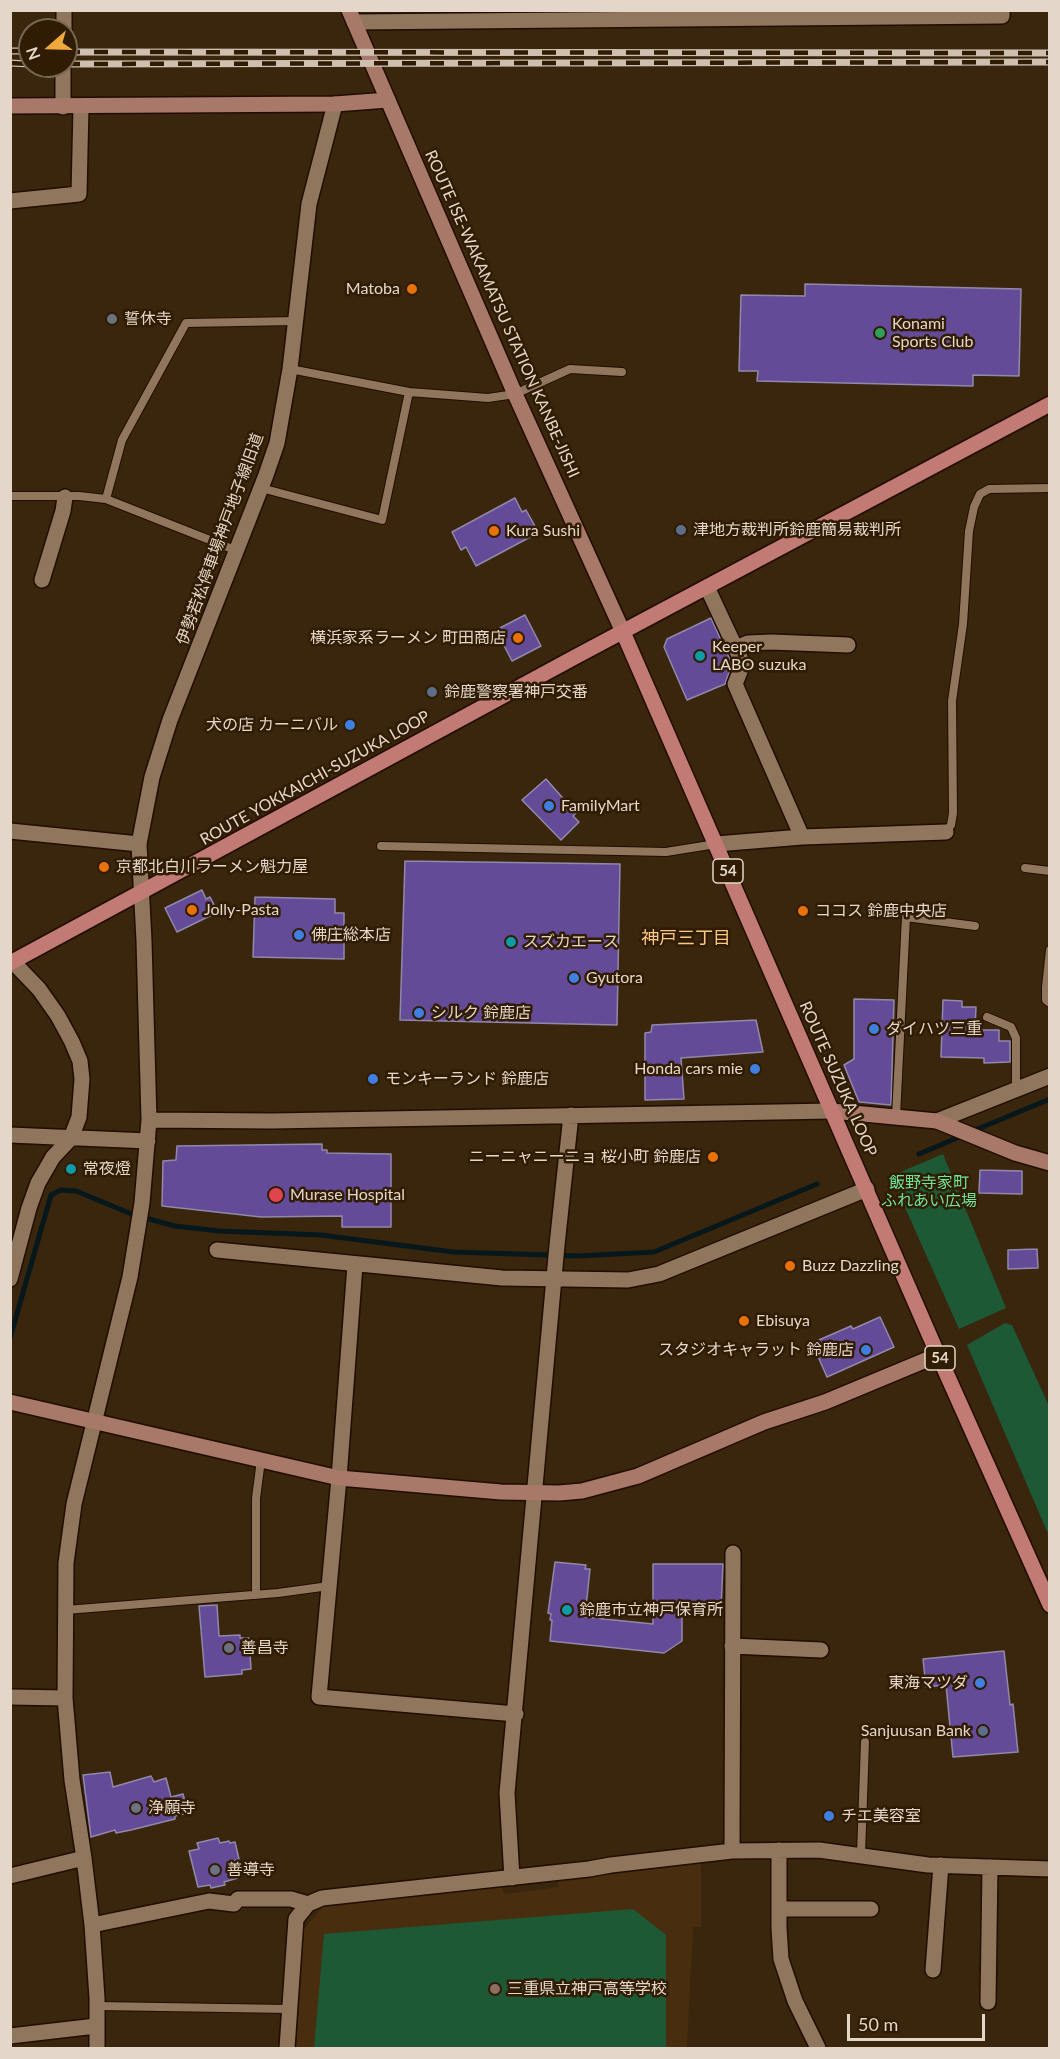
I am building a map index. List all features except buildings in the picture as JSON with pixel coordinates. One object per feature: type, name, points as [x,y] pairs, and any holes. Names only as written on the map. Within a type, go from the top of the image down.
[{"type":"main road","name":"ROUTE YOKKAICHI-SUZUKA LOOP","points":[[12,962],[1050,404]]},
{"type":"main road","name":"ROUTE SUZUKA LOOP","points":[[623,632],[938,1355],[1050,1605]]},
{"type":"street","points":[[352,16],[1002,15],[1002,10]]},
{"type":"street","name":"ROUTE ISE-WAKAMATSU STATION KANBE-JISHI","points":[[352,16],[514,394],[623,632]]},
{"type":"street","points":[[63,78],[63,107]]},
{"type":"street","points":[[10,106],[335,104],[388,100]]},
{"type":"street","name":"伊勢若松停車場神戸地子線旧道","points":[[97,2049],[92,1925],[72,1780],[65,1698],[66,1563],[74,1504],[130,1277],[142,1203],[150,1120],[139,844],[152,777],[171,720],[235,550],[261,488],[276,443],[290,369],[309,204],[335,104]]},
{"type":"street","points":[[10,201],[79,194],[81,106]]},
{"type":"street","points":[[42,580],[63,511],[65,496]]},
{"type":"street","points":[[707,587],[743,664],[735,684],[802,837]]},
{"type":"street","points":[[736,648],[748,643],[771,642],[848,645]]},
{"type":"street","points":[[10,831],[139,844]]},
{"type":"street","points":[[716,844],[802,837],[946,832]]},
{"type":"street","points":[[10,1279],[38,1183],[53,1157],[71,1138],[79,1117],[82,1079],[80,1061],[58,1016],[39,989],[12,962]]},
{"type":"street","points":[[937,1121],[1050,1076]]},
{"type":"street","points":[[150,1120],[272,1121],[832,1111],[937,1121],[1015,1153],[1050,1163]]},
{"type":"street","points":[[512,1878],[507,1794],[554,1274],[571,1115]]},
{"type":"street","points":[[10,1135],[148,1141]]},
{"type":"street","points":[[217,1250],[502,1278],[554,1274],[628,1280],[645,1278],[867,1189]]},
{"type":"street","points":[[355,1265],[319,1697],[516,1714]]},
{"type":"street","points":[[10,1402],[339,1478],[501,1492],[582,1491],[638,1476],[764,1422],[825,1402],[938,1355]]},
{"type":"street","points":[[732,1851],[733,1553]]},
{"type":"street","points":[[732,1646],[821,1650]]},
{"type":"street","points":[[10,1697],[65,1698]]},
{"type":"street","points":[[779,1850],[779,1928],[785,1974],[818,2049]]},
{"type":"street","points":[[287,2049],[296,1919],[308,1904],[322,1898],[732,1851],[819,1850],[941,1865],[1050,1869]]},
{"type":"street","points":[[10,1876],[84,1858]]},
{"type":"street","points":[[933,1970],[941,1865]]},
{"type":"street","points":[[988,2002],[990,1867]]},
{"type":"street","points":[[92,1925],[209,1901],[234,1904],[238,1899],[291,1899],[308,1904]]},
{"type":"street","points":[[779,1909],[872,1909]]},
{"type":"street","points":[[10,2036],[96,2026]]},
{"type":"lane","points":[[106,499],[122,440],[186,323],[296,321]]},
{"type":"lane","points":[[290,369],[409,392],[488,398],[514,394],[570,369],[622,372]]},
{"type":"lane","points":[[261,488],[382,520],[409,392]]},
{"type":"lane","points":[[946,832],[951,825],[953,813],[952,701],[963,624],[969,531],[974,507],[980,494],[989,489],[1050,488]]},
{"type":"lane","points":[[10,496],[80,496],[106,499],[235,550]]},
{"type":"lane","points":[[381,846],[666,852],[716,844]]},
{"type":"lane","points":[[1025,868],[1050,871]]},
{"type":"lane","points":[[896,1116],[906,917],[975,926]]},
{"type":"lane","points":[[1050,950],[1046,1000],[1050,1004]]},
{"type":"lane","points":[[987,1017],[1011,1027],[1016,1038],[1016,1090]]},
{"type":"lane","points":[[256,1595],[256,1498],[261,1460]]},
{"type":"lane","points":[[66,1610],[256,1595],[329,1586]]},
{"type":"lane","points":[[861,1854],[865,1742]]},
{"type":"lane","points":[[97,2006],[289,2010]]},
{"type":"shaded area","name":"三重県立神戸高等学校","points":[[701,1862],[701,1927],[693,1927],[687,2048],[296,2048],[304,1929],[326,1903],[502,1885],[504,1894],[559,1887],[557,1878]]},
{"type":"green space","name":"飯野寺家町 ふれあい広場","points":[[943,1154],[1006,1308],[959,1329],[891,1176]]},
{"type":"green space","points":[[1005,1323],[1012,1325],[1049,1406],[1049,1536],[967,1345]]},
{"type":"green space","name":"三重県立神戸高等学校","points":[[633,1909],[666,1935],[666,2048],[314,2048],[324,1934]]},
{"type":"waterway","points":[[973,1131],[1050,1099]]},
{"type":"waterway","points":[[919,1154],[964,1135]]},
{"type":"waterway","points":[[10,1338],[51,1195],[61,1190],[76,1191],[134,1215],[175,1226],[219,1231],[321,1235],[453,1252],[579,1256],[654,1252],[817,1184]]},
{"type":"railway","points":[[10,51],[18,51]]},
{"type":"railway","points":[[78,52],[1050,53]]},
{"type":"railway","points":[[78,64],[1050,62]]},
{"type":"railway","points":[[10,63],[18,63]]},
{"type":"place","name":"Matoba","points":[[412,289]]},
{"type":"place","name":"誓休寺","points":[[112,319]]},
{"type":"place","name":"Konami Sports Club","points":[[880,333]]},
{"type":"place","name":"津地方裁判所鈴鹿簡易裁判所","points":[[681,530]]},
{"type":"place","name":"Kura Sushi","points":[[494,531]]},
{"type":"place","name":"横浜家系ラーメン 町田商店","points":[[518,638]]},
{"type":"place","name":"Keeper LABO suzuka","points":[[700,656]]},
{"type":"place","name":"鈴鹿警察署神戸交番","points":[[432,692]]},
{"type":"place","name":"犬の店 カーニバル","points":[[350,725]]},
{"type":"place","name":"FamilyMart","points":[[549,806]]},
{"type":"place","name":"京都北白川ラーメン魁力屋","points":[[104,867]]},
{"type":"place","name":"Jolly-Pasta","points":[[192,910]]},
{"type":"place","name":"ココス 鈴鹿中央店","points":[[803,911]]},
{"type":"place","name":"佛庄総本店","points":[[299,935]]},
{"type":"place","name":"スズカエース","points":[[511,942]]},
{"type":"place","name":"Gyutora","points":[[574,978]]},
{"type":"place","name":"シルク 鈴鹿店","points":[[419,1013]]},
{"type":"place","name":"ダイハツ三重","points":[[874,1029]]},
{"type":"place","name":"Honda cars mie","points":[[755,1069]]},
{"type":"place","name":"モンキーランド 鈴鹿店","points":[[373,1079]]},
{"type":"place","name":"ニーニャニーニョ 桜小町 鈴鹿店","points":[[713,1157]]},
{"type":"place","name":"常夜燈","points":[[71,1169]]},
{"type":"place","name":"Murase Hospital","points":[[276,1195]]},
{"type":"place","name":"Buzz Dazzling","points":[[790,1266]]},
{"type":"place","name":"Ebisuya","points":[[744,1321]]},
{"type":"place","name":"スタジオキャラット 鈴鹿店","points":[[866,1350]]},
{"type":"place","name":"鈴鹿市立神戸保育所","points":[[567,1610]]},
{"type":"place","name":"善昌寺","points":[[229,1648]]},
{"type":"place","name":"東海マツダ","points":[[980,1683]]},
{"type":"place","name":"Sanjuusan Bank","points":[[983,1731]]},
{"type":"place","name":"浄願寺","points":[[136,1808]]},
{"type":"place","name":"チエ美容室","points":[[829,1816]]},
{"type":"place","name":"善導寺","points":[[215,1870]]},
{"type":"place","name":"三重県立神戸高等学校","points":[[495,1989]]},
{"type":"district","name":"神戸三丁目","points":[[686,938]]}]
